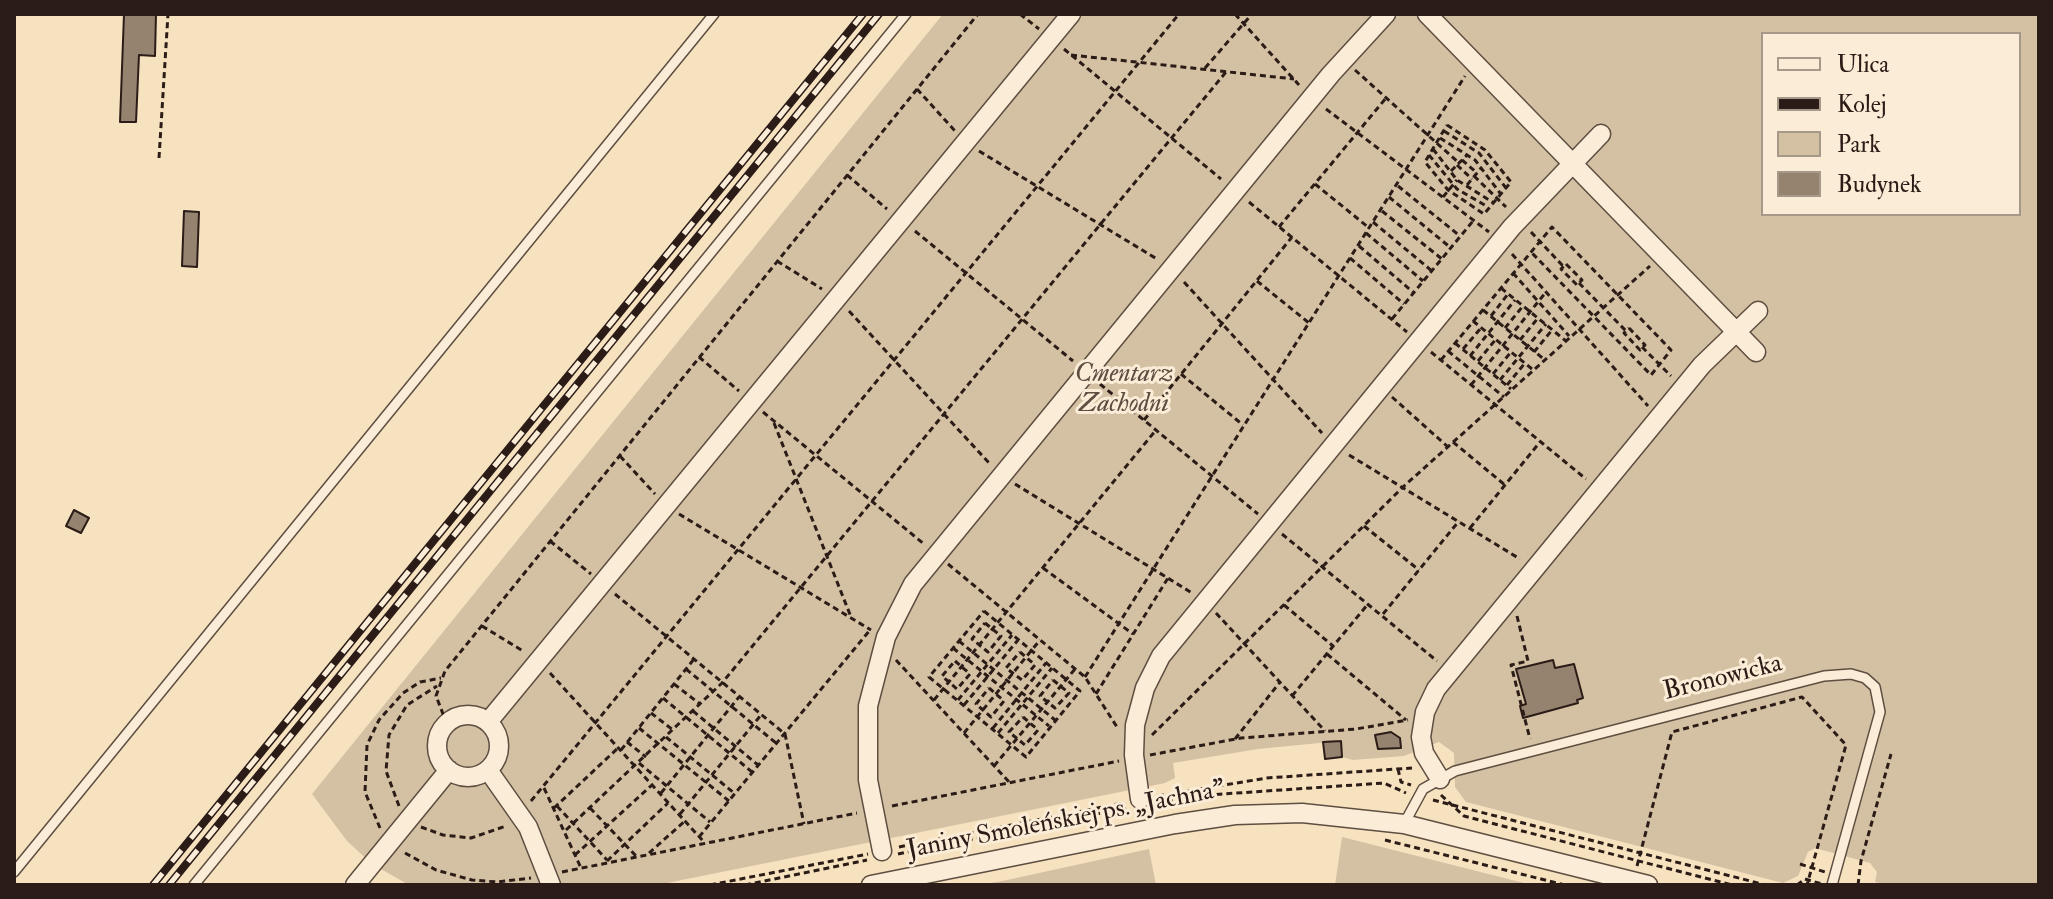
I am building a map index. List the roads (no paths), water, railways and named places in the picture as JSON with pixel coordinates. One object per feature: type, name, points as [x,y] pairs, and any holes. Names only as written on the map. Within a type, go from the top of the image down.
[{"type":"street","points":[[488,722],[1071,14]]},
{"type":"street","points":[[882,851],[872,810],[866,734],[870,693],[883,645],[920,574],[1311,98],[1386,14]]},
{"type":"street","points":[[1427,14],[1756,352]]},
{"type":"street","points":[[1140,799],[1134,755],[1138,711],[1149,677],[1161,656],[1500,241],[1601,134]]},
{"type":"street","points":[[1440,779],[1421,744],[1424,716],[1432,696],[1449,671],[1683,388],[1735,330],[1758,311]]},
{"type":"street","points":[[469,715],[488,722],[496,733],[499,746],[497,759],[488,770],[469,777],[449,770],[440,759],[438,745],[447,724],[469,715]]},
{"type":"street","points":[[355,885],[449,770]]},
{"type":"street","points":[[488,770],[520,814],[550,880]]},
{"type":"street","name":"Janiny Smoleńskiej ps. „Jachna”","points":[[871,885],[1175,824],[1235,815],[1322,814],[1404,824],[1648,885]]},
{"type":"lane","points":[[14,872],[714,14]]},
{"type":"lane","points":[[194,885],[906,14]]},
{"type":"lane","name":"Bronowicka","points":[[1404,824],[1423,789],[1455,771],[1824,676],[1861,676],[1875,687],[1880,712],[1832,885]]},
{"type":"railway","points":[[153,885],[863,14]]},
{"type":"railway","points":[[169,885],[879,14]]},
{"type":"park label","name":"Cmentarz Zachodni","points":[[1124,390]]}]
